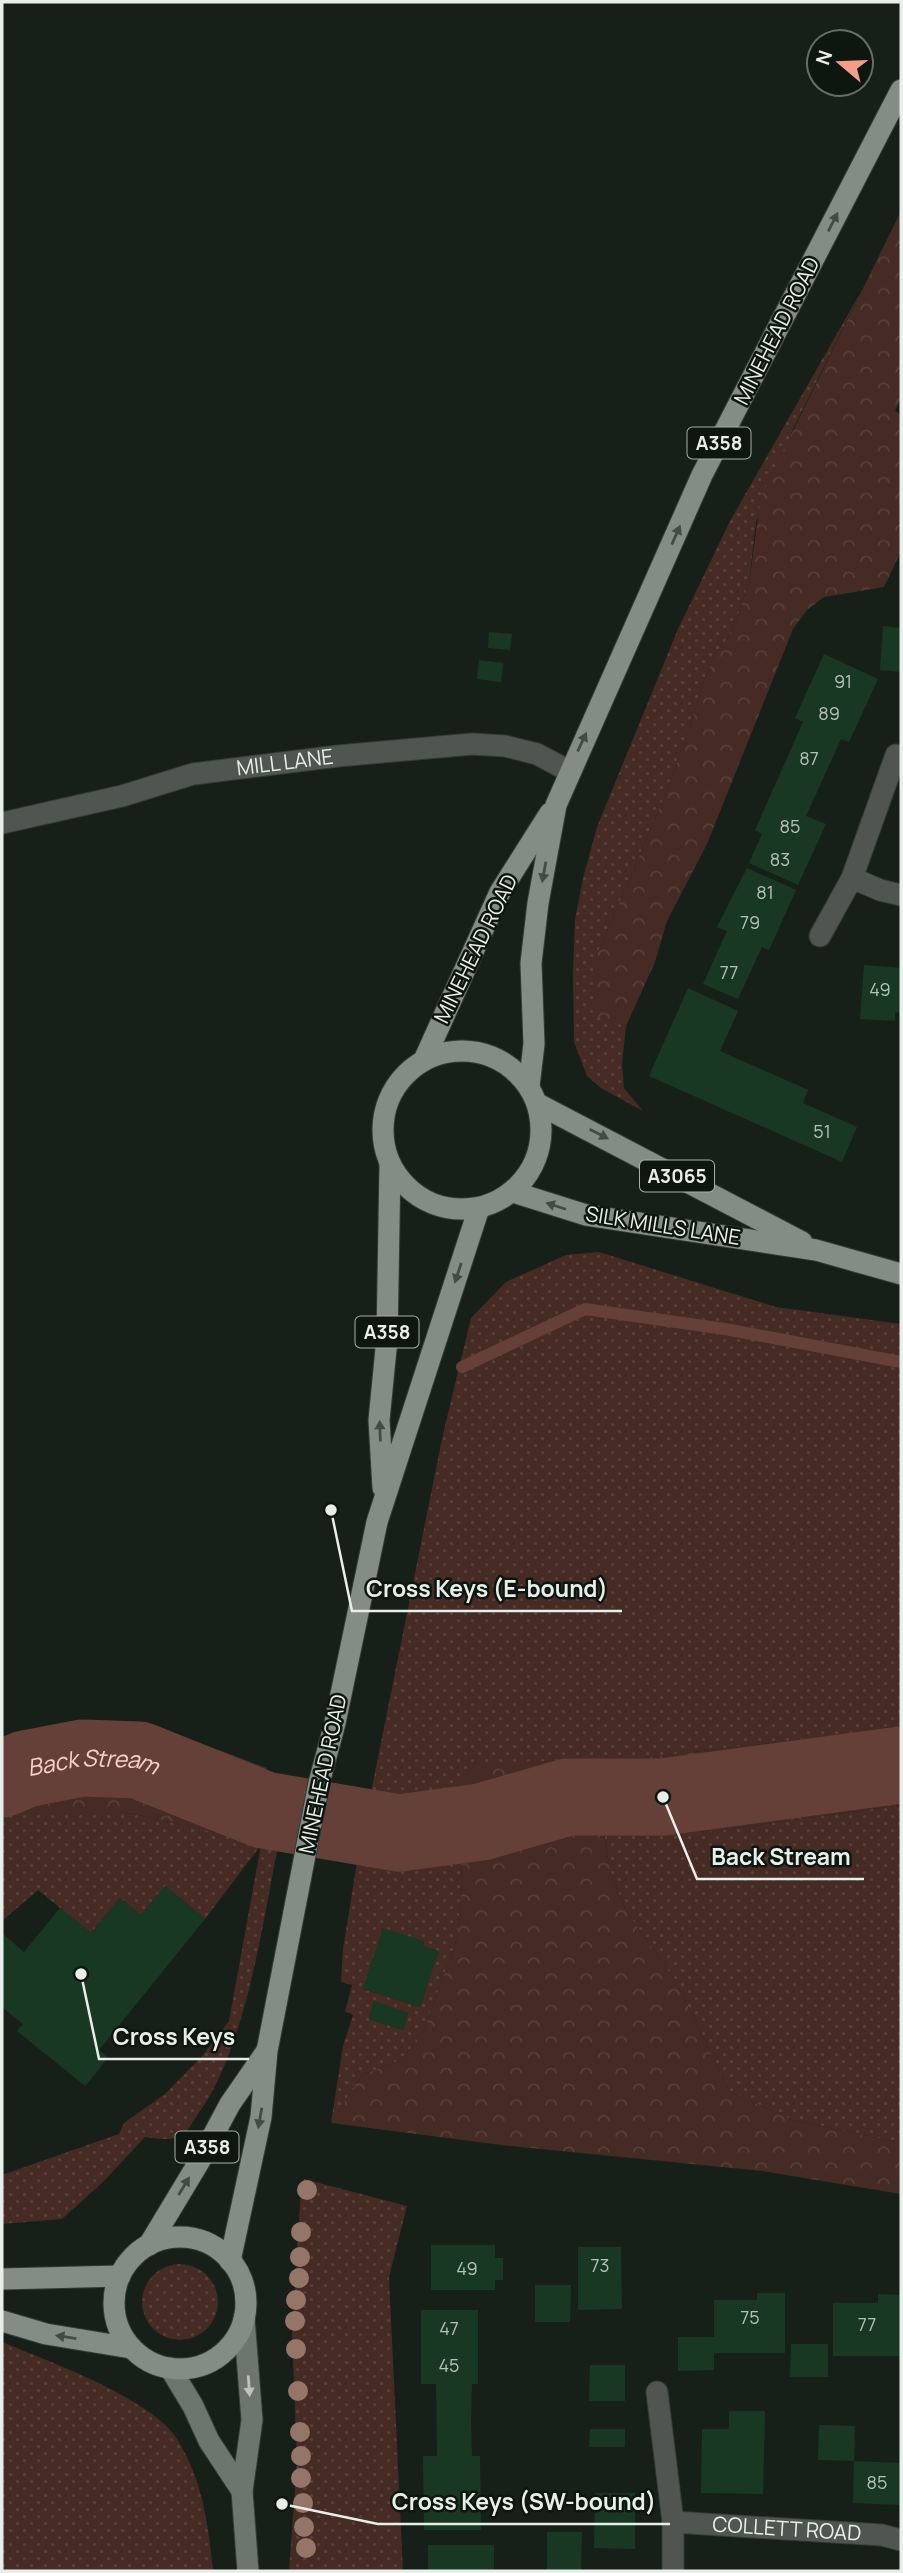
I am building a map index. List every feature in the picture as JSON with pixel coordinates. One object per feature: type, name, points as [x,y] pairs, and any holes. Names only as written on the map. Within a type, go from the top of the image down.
[{"type":"main road","name":"MINEHEAD ROAD","points":[[533,1095],[531,963],[538,903],[556,805],[702,475],[901,90]]},
{"type":"main road","name":"MINEHEAD ROAD","points":[[424,1060],[500,891],[556,805]]},
{"type":"main road","name":"A358","points":[[451,1050],[481,1052],[508,1064],[533,1095],[542,1128],[539,1152],[529,1174],[513,1192],[497,1202],[479,1208],[453,1210],[427,1202],[406,1187],[390,1165],[382,1126],[386,1106],[395,1087],[408,1072],[424,1060],[451,1050]]},
{"type":"main road","name":"SILK MILLS LANE","points":[[533,1095],[816,1250]]},
{"type":"main road","name":"MINEHEAD ROAD","points":[[383,1499],[379,1420],[387,1339],[390,1165]]},
{"type":"main road","name":"SILK MILLS LANE","points":[[513,1192],[586,1215],[816,1250],[901,1274]]},
{"type":"main road","name":"MINEHEAD ROAD","points":[[230,2261],[261,2117],[267,2050],[319,1783],[335,1723],[383,1499],[414,1413],[479,1208]]},
{"type":"main road","name":"MINEHEAD ROAD","points":[[149,2245],[230,2104],[267,2050]]},
{"type":"main road","points":[[149,2245],[178,2237],[207,2243],[230,2261],[244,2288],[252,2420],[242,2491],[248,2571]]},
{"type":"main road","name":"A358","points":[[120,2276],[137,2253],[149,2245]]},
{"type":"main road","points":[[2,2279],[120,2276],[116,2288],[115,2314],[124,2337],[131,2348],[149,2361],[170,2368],[194,2368],[217,2358],[234,2340],[244,2318]]},
{"type":"main road","points":[[2,2321],[46,2334],[131,2348]]},
{"type":"main road","points":[[170,2368],[193,2406],[209,2441],[242,2491]]},
{"type":"street","name":"MILL LANE","points":[[2,823],[122,796],[193,774],[326,757],[472,744],[505,746],[537,754],[569,771]]},
{"type":"street","points":[[820,936],[852,878],[896,755]]},
{"type":"street","points":[[852,878],[880,890],[901,895]]},
{"type":"street","points":[[657,2392],[673,2522],[673,2571]]},
{"type":"street","name":"COLLETT ROAD","points":[[673,2522],[882,2535],[901,2540]]},
{"type":"green space","points":[[901,211],[901,398],[895,411],[901,414],[901,551],[884,587],[824,597],[807,610],[793,629],[707,844],[667,921],[655,962],[626,1026],[598,1017],[593,992],[596,957],[663,800],[714,655],[731,634],[749,583],[761,496]]},
{"type":"green space","points":[[863,288],[794,427],[756,522],[749,583],[731,634],[714,655],[663,800],[596,957],[598,1016],[626,1026],[622,1065],[624,1088],[643,1111],[601,1088],[587,1076],[574,1042],[575,920],[583,878],[597,827],[678,629],[730,521]]},
{"type":"green space","points":[[599,1252],[776,1307],[901,1324],[901,1725],[849,1734],[624,1760],[484,1763],[458,1786],[462,1884],[457,1939],[425,2027],[403,2059],[362,2075],[331,2123],[343,2046],[353,2015],[345,2011],[352,1985],[341,1982],[343,1949],[357,1862],[443,1434],[471,1318],[506,1282],[566,1255]],"holes":[[[383,1929],[424,1942],[422,1946],[438,1951],[420,2007],[363,1989]],[[374,2002],[408,2013],[403,2030],[369,2019]]]},
{"type":"green space","points":[[901,1725],[901,1805],[716,1831],[604,1834],[610,1872],[626,1911],[675,1980],[730,2092],[793,2120],[901,2143],[901,2194],[762,2171],[501,2145],[331,2123],[362,2075],[403,2059],[425,2027],[457,1939],[462,1884],[458,1786],[484,1762],[624,1760],[849,1734]]},
{"type":"green space","points":[[83,1745],[219,1750],[267,1768],[262,1843],[120,1811],[2,1811],[2,1765]]},
{"type":"green space","points":[[901,1805],[901,2143],[793,2120],[730,2092],[675,1980],[626,1911],[610,1872],[604,1833],[716,1831]]},
{"type":"green space","points":[[2,1811],[120,1811],[278,1846],[250,1985],[229,2056],[215,2087],[188,2130],[171,2139],[145,2137],[104,2181],[62,2219],[2,2224],[2,2175],[119,2134],[124,2123],[165,2094],[203,2055],[229,2021],[261,1845],[205,1919],[165,1886],[141,1915],[120,1898],[91,1933],[38,1890],[2,1921]]},
{"type":"green space","points":[[304,2179],[407,2206],[389,2277],[403,2571],[289,2571],[297,2462],[292,2335],[301,2188]]},
{"type":"green space","points":[[180,2264],[194,2267],[207,2275],[215,2288],[218,2302],[215,2316],[207,2329],[194,2337],[180,2340],[166,2337],[153,2329],[145,2316],[142,2302],[145,2288],[153,2275],[166,2267]]},
{"type":"green space","points":[[2,2342],[123,2395],[164,2424],[177,2439],[193,2471],[206,2520],[213,2571],[2,2571]]},
{"type":"building","points":[[883,626],[901,628],[901,672],[880,670]]},
{"type":"building","points":[[489,632],[512,634],[510,650],[488,648]]},
{"type":"building","points":[[824,654],[878,679],[849,742],[841,739],[806,816],[826,824],[798,885],[749,863],[762,834],[755,830],[803,722],[795,718]]},
{"type":"building","points":[[479,660],[503,663],[501,682],[477,679]]},
{"type":"building","points":[[747,868],[796,890],[769,950],[762,947],[738,999],[703,984],[727,931],[717,927]]},
{"type":"building","points":[[864,965],[901,968],[901,1013],[895,1012],[895,1021],[860,1019]]},
{"type":"building","points":[[688,988],[738,1011],[720,1051],[808,1090],[803,1103],[857,1127],[842,1162],[649,1076]]},
{"type":"building","points":[[165,1886],[205,1919],[99,2050],[108,2058],[85,2086],[17,2031],[23,2024],[2,2007],[2,1935],[24,1952],[60,1908],[91,1933],[120,1898],[141,1915]]},
{"type":"building","points":[[383,1928],[424,1941],[422,1946],[439,1951],[420,2007],[363,1989]]},
{"type":"building","points":[[374,2001],[408,2013],[403,2030],[369,2019]]},
{"type":"building","points":[[431,2245],[495,2245],[495,2258],[503,2258],[503,2280],[495,2280],[495,2290],[431,2290]]},
{"type":"building","points":[[578,2247],[621,2247],[622,2309],[578,2310]]},
{"type":"building","points":[[535,2285],[571,2285],[570,2322],[535,2322]]},
{"type":"building","points":[[757,2293],[785,2293],[785,2353],[714,2353],[714,2370],[678,2371],[678,2337],[714,2337],[714,2300],[757,2300]]},
{"type":"building","points":[[878,2294],[901,2295],[901,2356],[833,2356],[833,2303],[878,2303]]},
{"type":"building","points":[[421,2310],[478,2310],[478,2384],[472,2384],[471,2418],[472,2456],[480,2456],[481,2530],[424,2530],[423,2456],[437,2456],[436,2384],[421,2384]]},
{"type":"building","points":[[791,2344],[828,2344],[828,2377],[790,2377]]},
{"type":"building","points":[[590,2365],[625,2365],[625,2401],[589,2401]]},
{"type":"building","points":[[729,2411],[765,2411],[763,2494],[701,2493],[702,2429],[729,2429]]},
{"type":"building","points":[[819,2425],[855,2426],[854,2461],[818,2460]]},
{"type":"building","points":[[590,2429],[625,2429],[625,2447],[589,2447]]},
{"type":"building","points":[[854,2461],[901,2463],[901,2505],[853,2503]]},
{"type":"building","points":[[595,2493],[635,2493],[635,2549],[594,2548]]},
{"type":"building","points":[[547,2532],[582,2532],[581,2571],[547,2571]]},
{"type":"building","points":[[428,2545],[494,2545],[494,2571],[428,2571]]},
{"type":"waterway","points":[[462,1367],[585,1309],[725,1329],[901,1362]]},
{"type":"waterway","name":"Back Stream","points":[[2,1779],[25,1769],[82,1758],[139,1760],[264,1810],[399,1833],[481,1822],[568,1797],[663,1797],[901,1765]]},
{"type":"place","name":"Cross Keys (E-bound)","points":[[331,1510]]},
{"type":"place","name":"Back Stream","points":[[663,1797]]},
{"type":"place","name":"Cross Keys","points":[[81,1974]]},
{"type":"place","name":"Cross Keys (SW-bound)","points":[[282,2504]]}]
